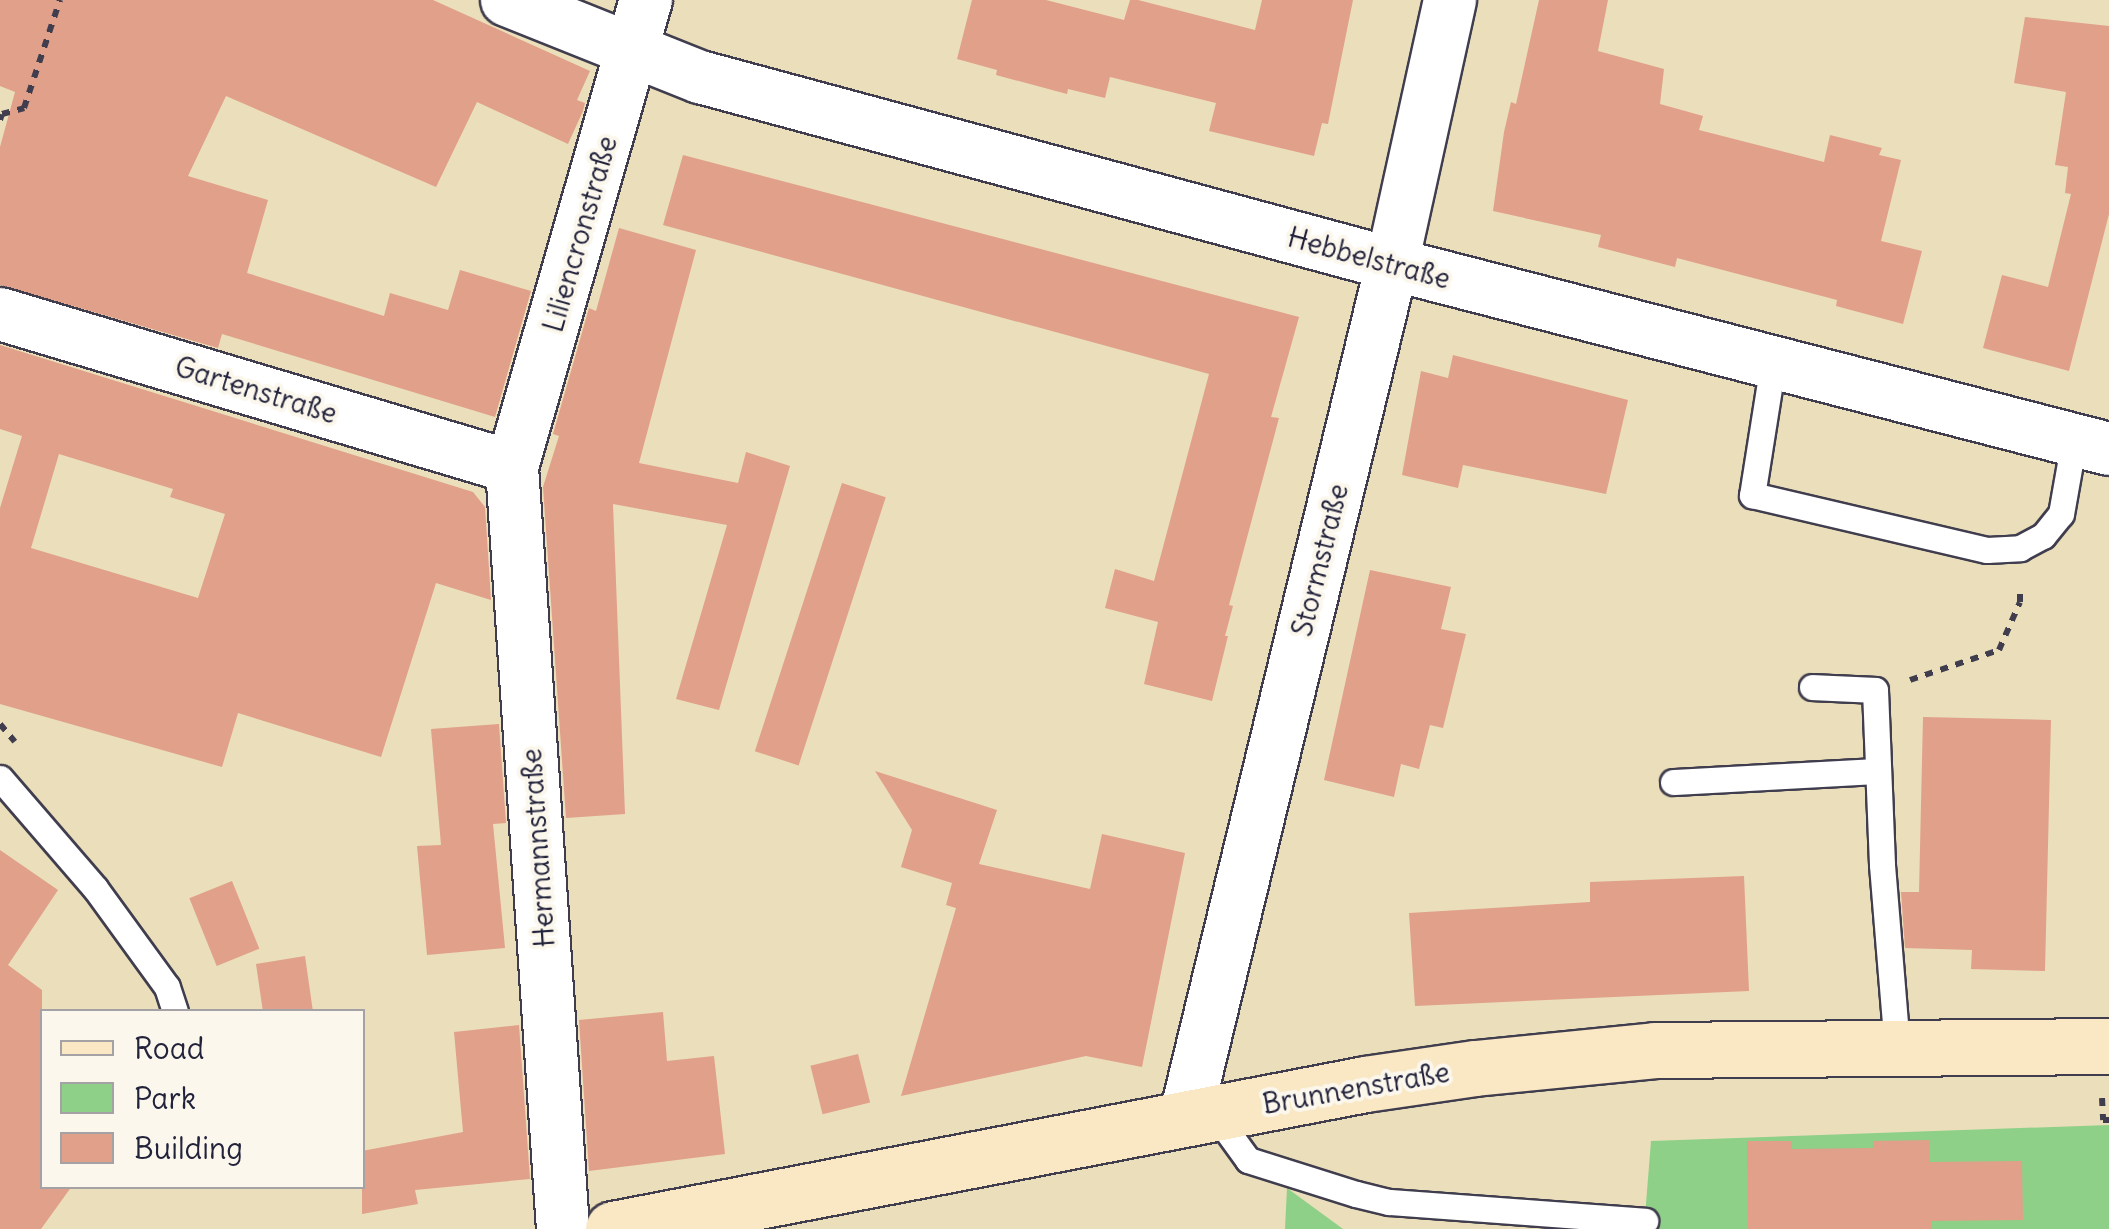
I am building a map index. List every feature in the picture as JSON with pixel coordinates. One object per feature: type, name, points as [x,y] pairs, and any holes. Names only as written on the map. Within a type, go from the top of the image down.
[{"type":"street","name":"Hebbelstraße","points":[[507,0],[632,52],[720,83],[1392,264],[2091,445]]},
{"type":"street","name":"Liliencronstraße","points":[[512,467],[646,0]]},
{"type":"street","name":"Stormstraße","points":[[1200,1116],[1450,0]]},
{"type":"street","name":"Gartenstraße","points":[[0,314],[512,467]]},
{"type":"street","name":"Hermannstraße","points":[[512,467],[563,1229]]},
{"type":"street","name":"Brunnenstraße","points":[[613,1229],[1365,1084],[1655,1050],[2109,1046]]},
{"type":"lane","points":[[1773,363],[1752,495],[1987,550],[2020,548],[2044,536],[2061,514],[2091,445]]},
{"type":"lane","points":[[1812,686],[1875,690],[1897,1048]]},
{"type":"lane","points":[[1673,782],[1878,771]]},
{"type":"lane","points":[[0,778],[95,888],[166,987],[174,1009]]},
{"type":"lane","points":[[1200,1116],[1248,1160],[1389,1202],[1644,1221]]},
{"type":"path","points":[[0,120],[2,114],[24,108],[60,0]]},
{"type":"path","points":[[1933,673],[1999,650],[2020,602],[2020,548]]},
{"type":"path","points":[[2102,1100],[2103,1120],[2109,1120]]},
{"type":"green space","points":[[2109,1125],[2109,1229],[1644,1229],[1651,1141]]},
{"type":"green space","points":[[1287,1188],[1343,1229],[1285,1229]]},
{"type":"building","points":[[0,0],[433,0],[590,71],[577,100],[585,103],[583,111],[568,144],[477,102],[436,187],[226,96],[188,176],[268,200],[247,273],[384,316],[390,293],[448,310],[460,270],[531,291],[495,417],[222,334],[218,348],[0,285],[0,147],[15,92],[0,86]]},
{"type":"building","points":[[972,0],[1046,0],[1124,20],[1130,0],[1138,0],[1255,30],[1262,0],[1353,0],[1328,124],[1322,123],[1314,156],[1209,131],[1216,103],[1110,77],[1105,98],[1068,89],[1067,94],[996,75],[997,70],[957,59]]},
{"type":"building","points":[[1539,0],[1608,0],[1598,51],[1664,69],[1660,104],[1703,116],[1699,130],[1824,162],[1830,135],[1882,148],[1879,155],[1901,160],[1881,241],[1922,251],[1903,324],[1836,306],[1837,300],[1677,258],[1675,267],[1598,247],[1601,235],[1493,211],[1504,132],[1511,102],[1516,104]]},
{"type":"building","points":[[2025,17],[2109,26],[2109,214],[2069,371],[1983,348],[2002,275],[2048,287],[2071,194],[2065,193],[2068,167],[2055,165],[2066,92],[2014,83]]},
{"type":"building","points":[[683,155],[1299,317],[1271,417],[1279,418],[1229,605],[1233,606],[1228,636],[1212,701],[1144,684],[1158,622],[1105,608],[1115,569],[1154,581],[1209,374],[663,225]]},
{"type":"building","points":[[619,228],[696,250],[639,463],[738,483],[746,452],[790,466],[719,710],[676,699],[727,525],[613,504],[625,814],[566,818],[543,487],[559,436],[553,434],[589,308],[596,311]]},
{"type":"building","points":[[0,345],[473,492],[485,507],[491,600],[436,583],[381,757],[238,713],[222,767],[0,704],[0,508],[22,436],[0,429]],"holes":[[[59,454],[173,489],[170,497],[225,514],[198,598],[31,548]]]},
{"type":"building","points":[[1453,355],[1628,400],[1606,494],[1463,465],[1458,488],[1402,475],[1421,371],[1448,378]]},
{"type":"building","points":[[842,483],[886,497],[799,765],[755,751]]},
{"type":"building","points":[[1370,570],[1451,587],[1441,629],[1466,634],[1443,728],[1430,725],[1419,769],[1401,764],[1394,797],[1324,780]]},
{"type":"building","points":[[1923,717],[2051,720],[2045,971],[1971,969],[1972,950],[1905,948],[1901,892],[1919,892]]},
{"type":"building","points":[[499,724],[506,823],[493,824],[505,948],[427,955],[417,846],[441,845],[431,729]]},
{"type":"building","points":[[875,771],[997,810],[979,864],[1090,889],[1102,834],[1185,853],[1142,1067],[1086,1056],[901,1096],[956,908],[946,905],[952,883],[901,867],[912,830]]},
{"type":"building","points":[[0,850],[58,890],[8,965],[42,990],[40,1189],[70,1189],[41,1229],[0,1229]]},
{"type":"building","points":[[1744,876],[1749,991],[1415,1006],[1409,913],[1590,902],[1590,882]]},
{"type":"building","points":[[232,881],[259,949],[217,966],[189,898]]},
{"type":"building","points":[[305,956],[313,1009],[263,1009],[256,964]]},
{"type":"building","points":[[663,1012],[667,1061],[714,1056],[725,1154],[589,1171],[579,1020]]},
{"type":"building","points":[[519,1025],[530,1179],[415,1190],[418,1204],[362,1214],[365,1150],[463,1132],[454,1032]]},
{"type":"building","points":[[858,1054],[870,1103],[823,1114],[810,1066]]},
{"type":"building","points":[[1930,1140],[1930,1162],[2022,1161],[2023,1220],[1932,1221],[1932,1229],[1748,1229],[1747,1141],[1792,1141],[1792,1149],[1873,1148],[1873,1141]]}]
